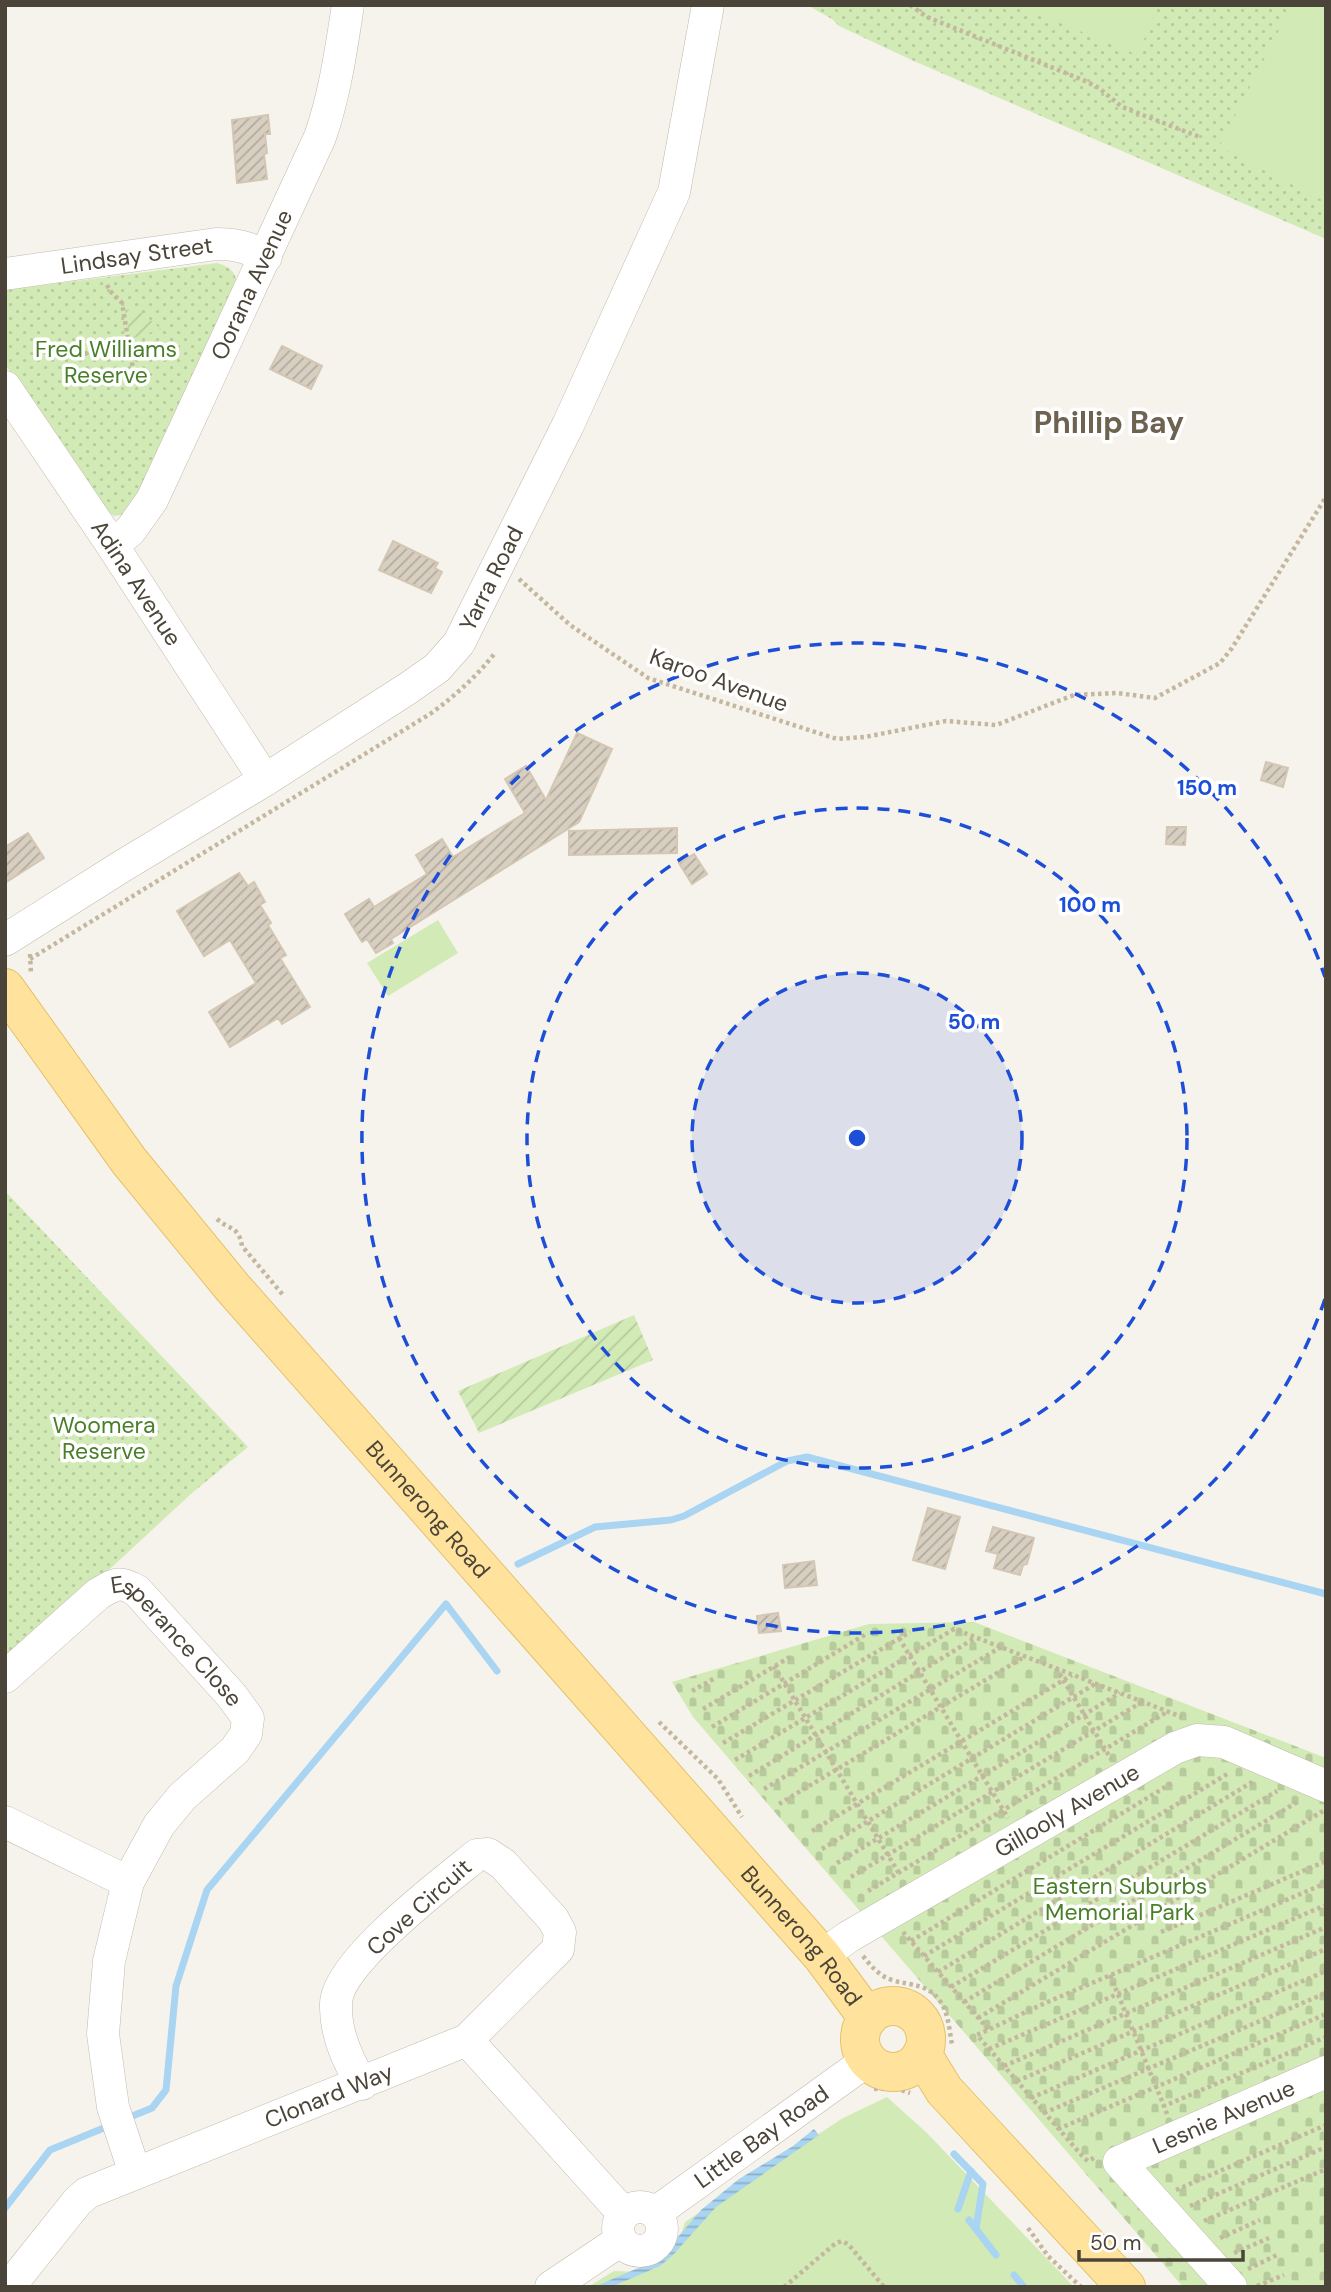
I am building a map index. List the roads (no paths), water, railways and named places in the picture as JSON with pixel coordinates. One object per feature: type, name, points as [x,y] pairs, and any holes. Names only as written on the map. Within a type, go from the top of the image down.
[{"type":"main road","name":"Bunnerong Road","points":[[19,985],[129,1161],[233,1288],[822,1955],[868,2018]]},
{"type":"main road","points":[[895,2075],[926,2044],[926,2034],[923,2023],[916,2014],[907,2008],[886,2006],[876,2011],[863,2025],[860,2043],[895,2075],[913,2086],[1102,2287]]},
{"type":"main road","points":[[895,2075],[944,2090],[1126,2287]]},
{"type":"street","name":"Oorana Avenue","points":[[112,545],[130,531],[152,500],[320,138],[337,76],[348,5]]},
{"type":"street","name":"Yarra Road","points":[[17,944],[124,865],[265,780],[438,668],[459,643],[568,425],[674,192],[708,5]]},
{"type":"street","name":"Lindsay Street","points":[[5,274],[216,244],[236,244],[266,257]]},
{"type":"street","name":"Adina Avenue","points":[[5,387],[265,780]]},
{"type":"street","name":"Esperance Close","points":[[5,1676],[98,1594],[115,1584],[125,1583],[137,1591],[198,1657],[248,1718],[246,1734],[235,1750],[181,1797],[159,1825],[128,1882],[109,1961],[103,2034],[118,2121],[135,2173]]},
{"type":"street","name":"Gillooly Avenue","points":[[822,1955],[848,1937],[1175,1748],[1197,1741],[1224,1742],[1313,1793]]},
{"type":"street","points":[[5,1822],[128,1882]]},
{"type":"street","name":"Cove Circuit","points":[[362,2084],[348,2062],[339,2035],[335,2001],[345,1978],[377,1942],[415,1906],[477,1855],[488,1854],[503,1864],[553,1919],[560,1931],[558,1949],[467,2040]]},
{"type":"street","points":[[467,2040],[625,2239],[551,2287]]},
{"type":"street","name":"Clonard Way","points":[[9,2287],[87,2193],[467,2040]]},
{"type":"street","name":"Lesnie Avenue","points":[[1237,2279],[1119,2162],[1326,2071]]},
{"type":"street","name":"Little Bay Road","points":[[625,2239],[637,2207],[650,2209],[666,2221],[895,2075]]},
{"type":"water","points":[[814,2129],[819,2135],[716,2207],[660,2266],[611,2287],[594,2287],[659,2259],[701,2210],[739,2179],[793,2146]]},
{"type":"waterway","points":[[518,1564],[595,1527],[671,1520],[684,1516],[787,1461],[807,1457],[1326,1594]]},
{"type":"waterway","points":[[125,2119],[152,2108],[166,2090],[176,1986],[207,1890],[446,1604],[497,1671]]},
{"type":"waterway","points":[[5,2208],[50,2150],[111,2125]]},
{"type":"waterway","points":[[954,2154],[983,2184],[976,2228]]},
{"type":"waterway","points":[[958,2209],[971,2171]]},
{"type":"waterway","points":[[969,2220],[996,2255]]},
{"type":"waterway","points":[[1014,2275],[1024,2287]]},
{"type":"district","name":"Phillip Bay","points":[[1109,423]]},
{"type":"park label","name":"Fred Williams Reserve","points":[[106,362]]},
{"type":"park label","name":"Woomera Reserve","points":[[104,1438]]},
{"type":"park label","name":"Eastern Suburbs Memorial Park","points":[[1120,1899]]}]
